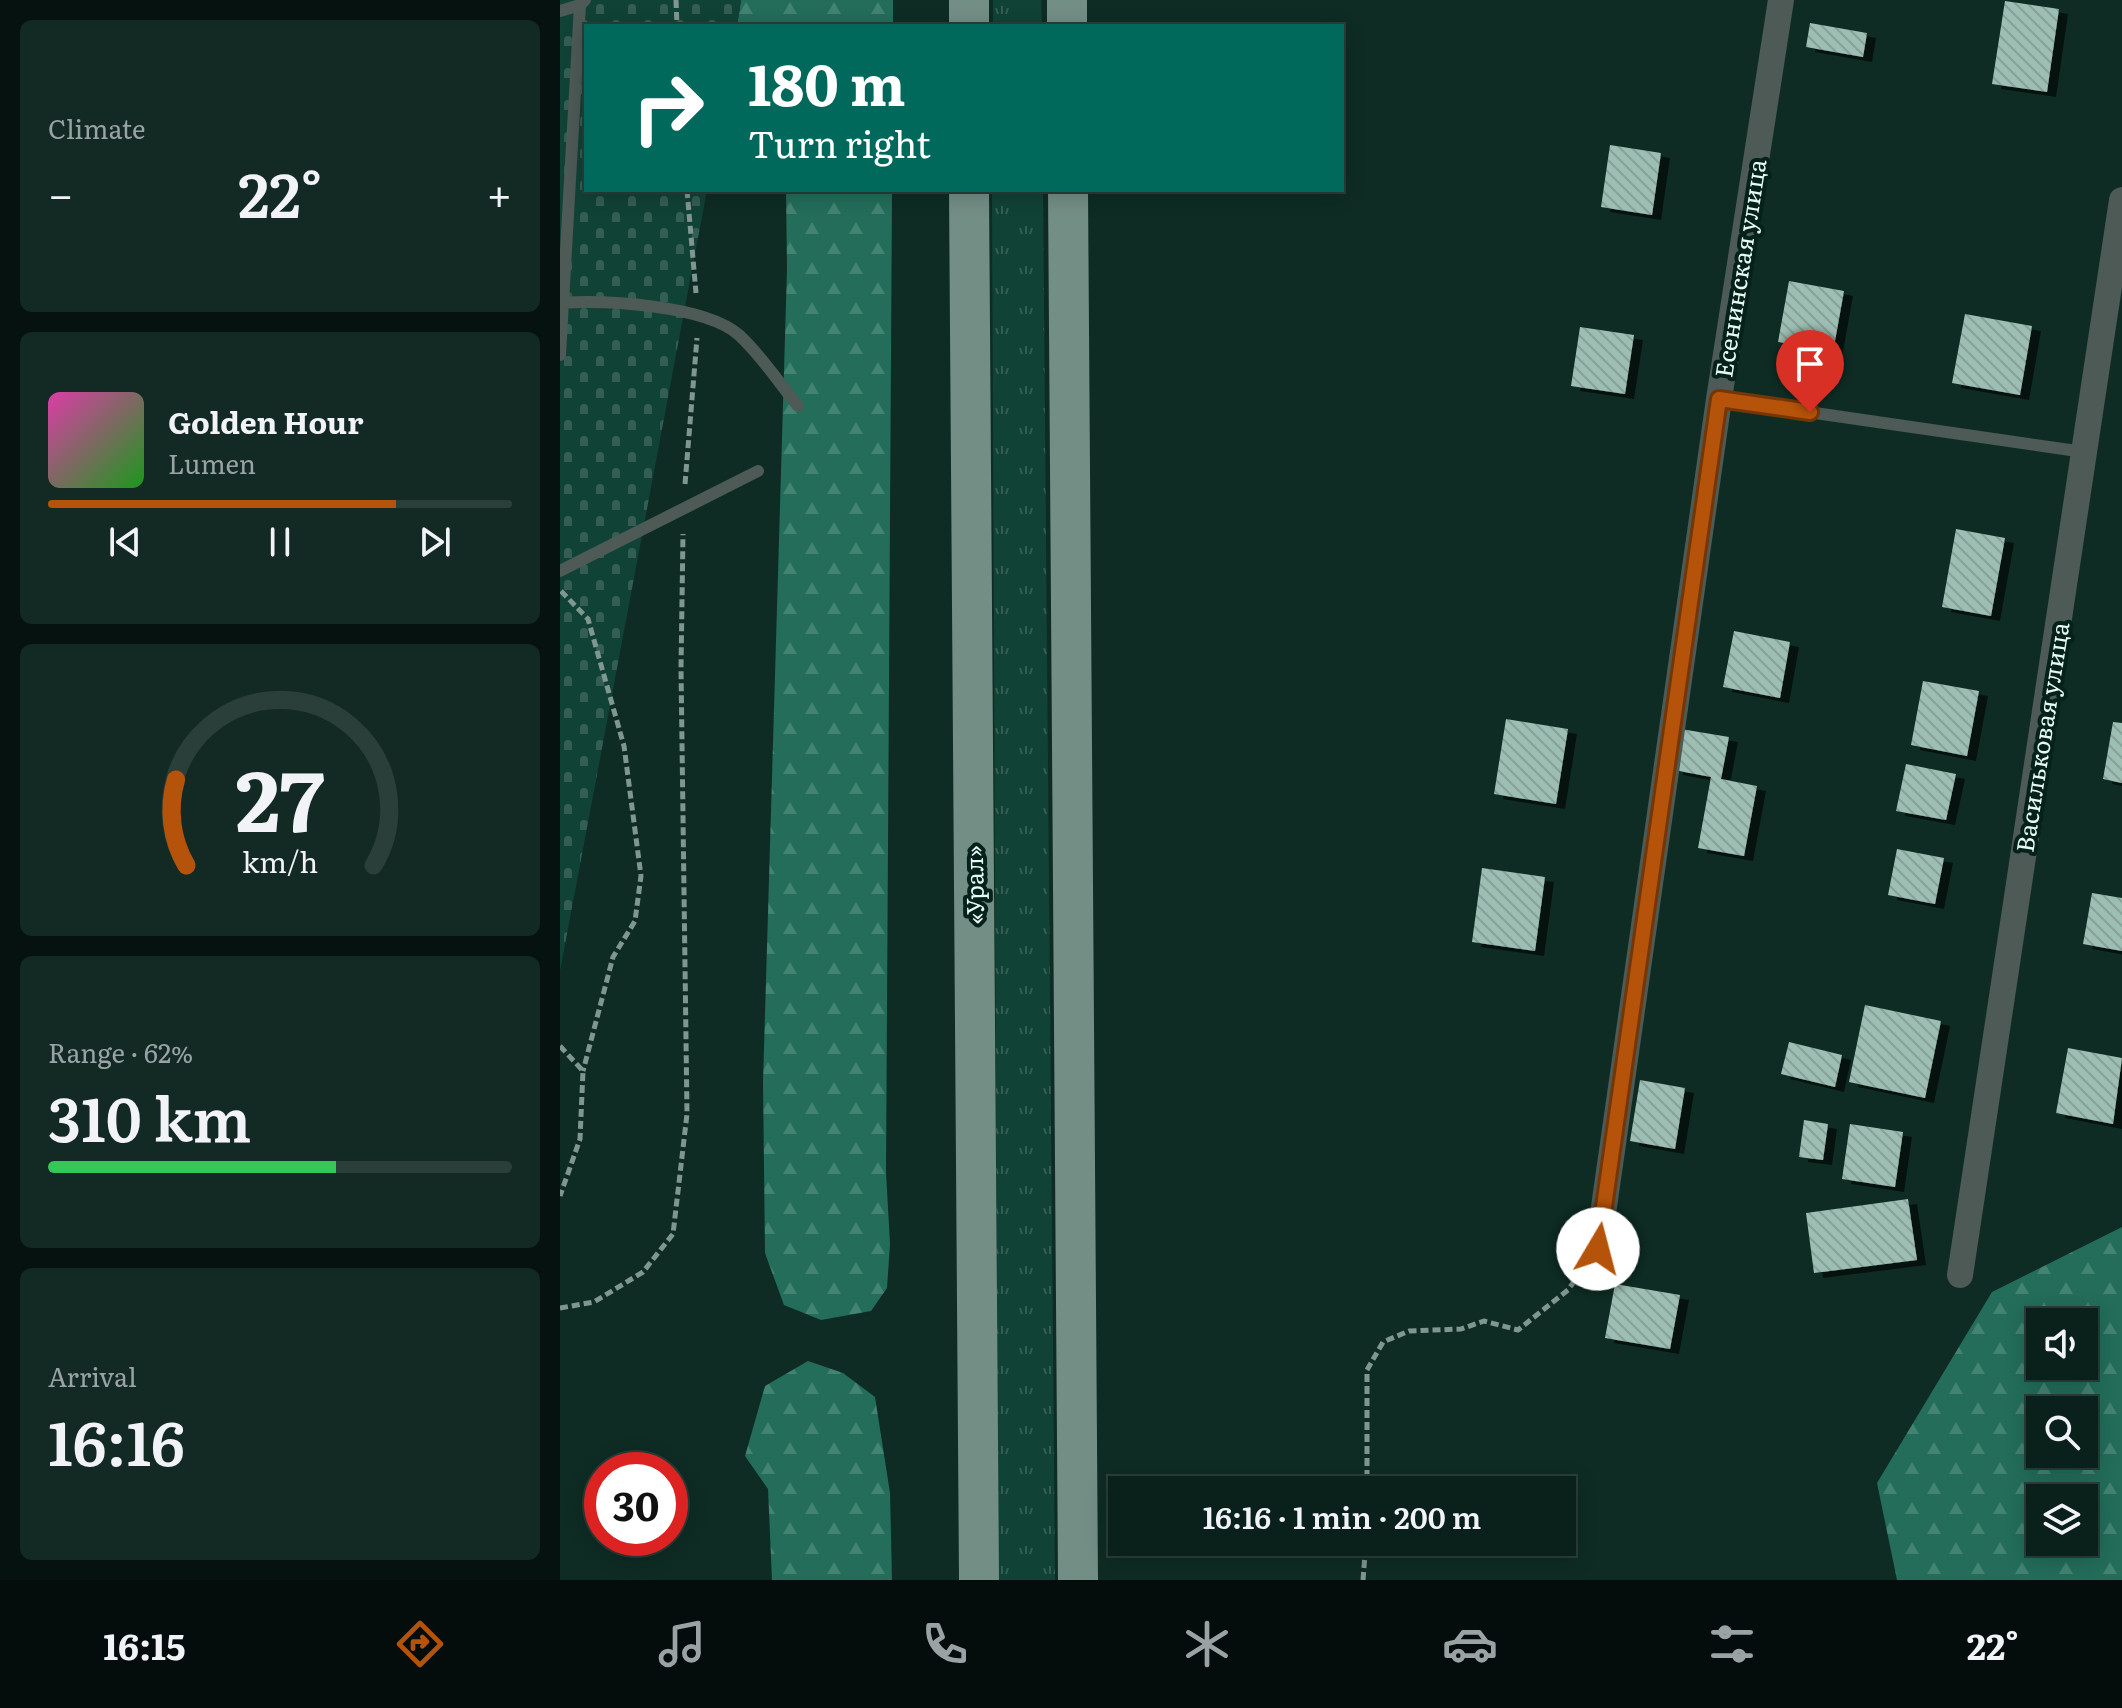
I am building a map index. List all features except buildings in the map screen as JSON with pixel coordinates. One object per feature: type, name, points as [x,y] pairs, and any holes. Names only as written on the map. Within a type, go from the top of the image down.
[{"type":"main road","points":[[969,0],[969,24]]},
{"type":"main road","points":[[1067,0],[1067,24]]},
{"type":"main road","name":"«Урал»","points":[[969,192],[979,1580]]},
{"type":"main road","points":[[1068,192],[1078,1580]]},
{"type":"street","name":"Есенинская улица","points":[[1598,1249],[1719,399],[1781,0]]},
{"type":"street","name":"Васильковая улица","points":[[1960,1275],[2084,452],[2114,306],[2122,200]]},
{"type":"lane","points":[[560,3],[565,0]]},
{"type":"lane","points":[[560,11],[583,3],[560,355]]},
{"type":"lane","points":[[562,302],[589,302],[698,315],[737,334],[798,406]]},
{"type":"lane","points":[[1719,399],[2084,452]]},
{"type":"lane","points":[[560,571],[758,471]]},
{"type":"path","points":[[676,0],[677,24]]},
{"type":"path","points":[[560,1308],[594,1302],[643,1272],[673,1234],[687,1114],[681,668],[684,507],[698,315],[687,192]]},
{"type":"path","points":[[560,591],[588,619],[624,746],[641,876],[635,921],[613,957],[583,1071],[580,1139],[560,1196]]},
{"type":"path","points":[[560,1046],[583,1071]]},
{"type":"path","points":[[1367,1476],[1367,1370],[1383,1342],[1409,1331],[1461,1329],[1484,1321],[1518,1330],[1568,1290],[1598,1249]]},
{"type":"path","points":[[1363,1580],[1365,1556]]},
{"type":"green space","points":[[560,0],[741,0],[737,24],[584,24],[584,192],[707,192],[560,971]]},
{"type":"green space","points":[[741,0],[893,0],[893,24],[737,24]]},
{"type":"green space","points":[[993,0],[1041,0],[1042,24],[993,24]]},
{"type":"green space","points":[[786,192],[892,192],[886,1172],[890,1244],[887,1288],[871,1311],[821,1320],[784,1305],[765,1253],[763,1082],[787,269]]},
{"type":"green space","points":[[992,192],[1043,192],[1055,1580],[998,1580]]},
{"type":"green space","points":[[2122,1227],[2122,1580],[1897,1580],[1877,1483],[1992,1292]]},
{"type":"green space","points":[[808,1361],[843,1373],[875,1397],[890,1493],[892,1580],[772,1580],[768,1489],[745,1456],[765,1386]]},
{"type":"route","points":[[1598,1249],[1719,399],[1810,412]]}]
